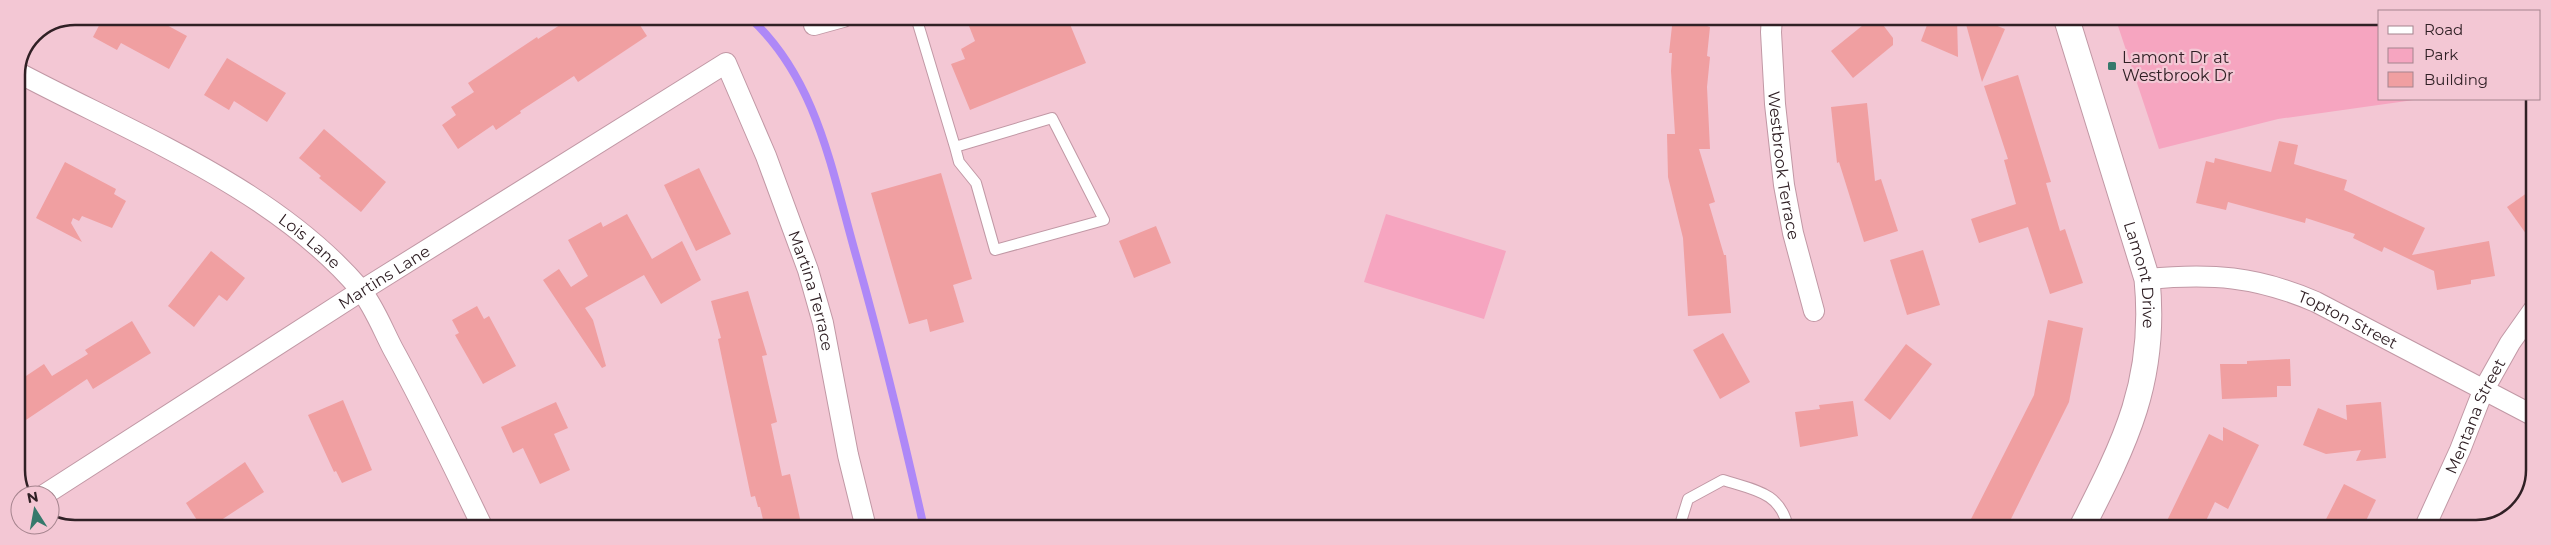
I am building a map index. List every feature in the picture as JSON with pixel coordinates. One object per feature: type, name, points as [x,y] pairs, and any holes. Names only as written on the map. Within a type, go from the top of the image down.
[{"type":"street","name":"Westbrook Terrace","points":[[1772,25],[1774,86],[1780,157],[1793,233],[1814,311]]},
{"type":"street","name":"Lamont Drive","points":[[2068,25],[2147,279],[2150,307],[2148,347],[2138,403],[2110,471],[2086,520]]},
{"type":"street","name":"Martins Lane","points":[[60,485],[361,291],[726,63]]},
{"type":"street","name":"Martina Terrace","points":[[726,63],[766,156],[808,270],[823,323],[848,455],[864,520]]},
{"type":"street","name":"Lois Lane","points":[[25,76],[130,129],[252,198],[312,243],[361,291],[414,386],[479,520]]},
{"type":"street","name":"Topton Street","points":[[2147,279],[2195,274],[2218,276],[2282,288],[2316,302],[2526,412]]},
{"type":"street","name":"Mentana Street","points":[[2428,520],[2460,450],[2483,391],[2510,343],[2526,320]]},
{"type":"lane","points":[[918,25],[959,162],[976,183],[995,250],[1104,220],[1052,118],[955,147]]},
{"type":"lane","points":[[1681,520],[1688,499],[1723,480],[1762,492],[1775,500],[1786,520]]},
{"type":"green space","points":[[2118,25],[2378,25],[2378,100],[2414,100],[2278,119],[2159,149]]},
{"type":"green space","points":[[1386,214],[1506,251],[1484,319],[1364,282]]},
{"type":"building","points":[[99,25],[167,25],[187,36],[169,69],[121,43],[117,50],[93,37]]},
{"type":"building","points":[[560,25],[640,25],[647,36],[578,82],[574,76],[520,111],[521,113],[496,130],[493,125],[458,149],[442,125],[456,115],[451,107],[474,92],[468,83],[537,37],[538,39]]},
{"type":"building","points":[[1070,25],[1086,63],[970,110],[951,64],[965,59],[961,49],[975,41],[969,26]]},
{"type":"building","points":[[1672,25],[1707,25],[1710,27],[1707,56],[1710,57],[1707,87],[1710,149],[1699,149],[1715,202],[1709,204],[1724,255],[1726,255],[1731,313],[1688,316],[1683,238],[1668,177],[1667,134],[1675,134],[1671,71],[1672,53],[1669,53]]},
{"type":"building","points":[[1863,25],[1883,25],[1893,38],[1893,45],[1853,78],[1831,51]]},
{"type":"building","points":[[1927,25],[1957,25],[1958,57],[1921,41]]},
{"type":"building","points":[[1966,25],[1995,25],[2005,29],[1982,82]]},
{"type":"building","points":[[227,58],[286,93],[267,122],[234,101],[229,110],[204,95]]},
{"type":"building","points":[[2018,75],[2051,182],[2046,183],[2060,231],[2065,229],[2083,283],[2050,294],[2028,227],[1979,243],[1971,219],[2016,204],[2004,160],[2008,159],[1984,86]]},
{"type":"building","points":[[1867,103],[1875,181],[1881,179],[1898,231],[1864,242],[1839,162],[1837,163],[1831,107]]},
{"type":"building","points":[[324,129],[386,182],[361,212],[319,178],[321,176],[299,158]]},
{"type":"building","points":[[2279,141],[2298,145],[2294,164],[2347,180],[2344,190],[2425,228],[2412,255],[2489,241],[2495,276],[2471,280],[2471,284],[2437,290],[2434,271],[2384,247],[2382,252],[2353,238],[2355,234],[2306,218],[2305,223],[2228,202],[2226,210],[2196,203],[2206,161],[2214,163],[2215,158],[2271,172]]},
{"type":"building","points":[[65,162],[116,189],[114,194],[126,201],[112,228],[82,216],[79,221],[73,218],[71,223],[82,242],[36,218]]},
{"type":"building","points":[[699,168],[731,234],[696,251],[664,185]]},
{"type":"building","points":[[941,173],[972,279],[953,285],[964,322],[930,332],[927,319],[909,324],[871,193]]},
{"type":"building","points":[[2526,194],[2526,234],[2507,207]]},
{"type":"building","points":[[627,214],[652,259],[682,241],[701,280],[661,304],[644,275],[585,308],[593,320],[606,366],[602,368],[543,280],[559,269],[571,287],[588,276],[568,240],[601,222],[603,227]]},
{"type":"building","points":[[1156,226],[1171,263],[1134,278],[1119,241]]},
{"type":"building","points":[[1923,250],[1940,305],[1907,315],[1890,260]]},
{"type":"building","points":[[211,251],[245,278],[227,301],[219,295],[194,327],[168,306]]},
{"type":"building","points":[[748,291],[767,355],[762,356],[777,422],[771,424],[782,476],[790,474],[800,520],[763,520],[755,496],[751,497],[718,339],[721,338],[711,301]]},
{"type":"building","points":[[477,306],[484,319],[489,316],[516,366],[483,384],[455,335],[459,333],[452,320]]},
{"type":"building","points":[[2048,320],[2083,328],[2069,402],[2010,520],[1973,520],[1971,519],[2034,395]]},
{"type":"building","points":[[132,321],[151,353],[93,389],[87,379],[25,421],[25,377],[44,364],[52,376],[88,354],[85,350]]},
{"type":"building","points":[[1723,333],[1750,382],[1720,399],[1693,350]]},
{"type":"building","points":[[1906,344],[1932,364],[1890,420],[1864,400]]},
{"type":"building","points":[[2290,359],[2291,386],[2277,386],[2277,397],[2222,399],[2220,364],[2247,364],[2247,361]]},
{"type":"building","points":[[343,400],[372,470],[342,483],[336,471],[334,472],[308,415]]},
{"type":"building","points":[[1853,401],[1858,436],[1800,447],[1795,412],[1820,409],[1819,405]]},
{"type":"building","points":[[556,402],[568,428],[554,434],[570,470],[540,484],[523,448],[513,453],[501,427]]},
{"type":"building","points":[[2381,402],[2386,458],[2356,461],[2361,450],[2326,454],[2303,445],[2318,408],[2347,420],[2346,405]]},
{"type":"building","points":[[2223,427],[2259,445],[2228,509],[2215,502],[2206,520],[2167,520],[2209,434],[2223,441]]},
{"type":"building","points":[[245,462],[264,492],[221,520],[197,520],[186,503]]},
{"type":"building","points":[[2344,484],[2376,500],[2366,520],[2326,520]]},
{"type":"waterway","points":[[756,25],[772,42],[791,69],[807,98],[820,129],[875,326],[922,520]]},
{"type":"place","name":"Lamont Dr at Westbrook Dr","points":[[2112,66]]}]
